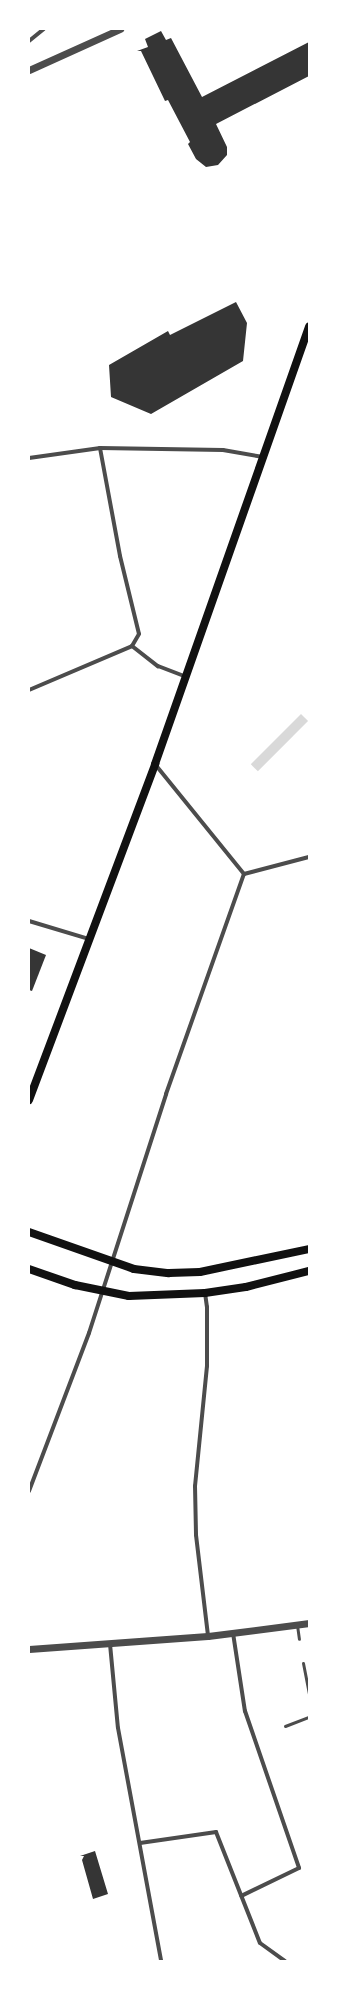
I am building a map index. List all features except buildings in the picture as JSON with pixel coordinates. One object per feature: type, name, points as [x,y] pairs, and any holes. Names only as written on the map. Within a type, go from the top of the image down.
[{"type":"main road","points":[[29,1100],[155,764],[309,326]]},
{"type":"main road","points":[[29,1232],[134,1269],[169,1273],[200,1272],[309,1249]]},
{"type":"main road","points":[[29,1269],[102,1291],[129,1296],[205,1293],[246,1287],[309,1271]]},
{"type":"street","points":[[29,42],[44,29]]},
{"type":"street","points":[[29,70],[120,29]]},
{"type":"street","points":[[29,458],[100,448],[223,450],[263,457]]},
{"type":"street","points":[[29,690],[132,646],[139,634],[120,556],[100,448]]},
{"type":"street","points":[[132,646],[158,666],[186,677]]},
{"type":"street","points":[[155,764],[244,874]]},
{"type":"street","points":[[244,874],[309,857]]},
{"type":"street","points":[[29,1491],[102,1291],[166,1094],[244,874]]},
{"type":"street","points":[[29,921],[90,940]]},
{"type":"street","points":[[205,1293],[208,1307],[207,1366],[195,1486],[196,1535],[208,1636]]},
{"type":"street","points":[[29,1648],[110,1644],[208,1636],[309,1623]]},
{"type":"street","points":[[233,1633],[245,1711],[299,1868],[241,1896]]},
{"type":"street","points":[[110,1644],[118,1728],[161,1961]]},
{"type":"street","points":[[140,1843],[216,1832],[260,1943],[285,1961]]},
{"type":"lane","points":[[297,1624],[299,1639]]},
{"type":"lane","points":[[303,1663],[309,1695]]},
{"type":"lane","points":[[285,1726],[309,1717]]},
{"type":"shaded area","points":[[301,714],[308,721],[258,771],[251,764]]}]
